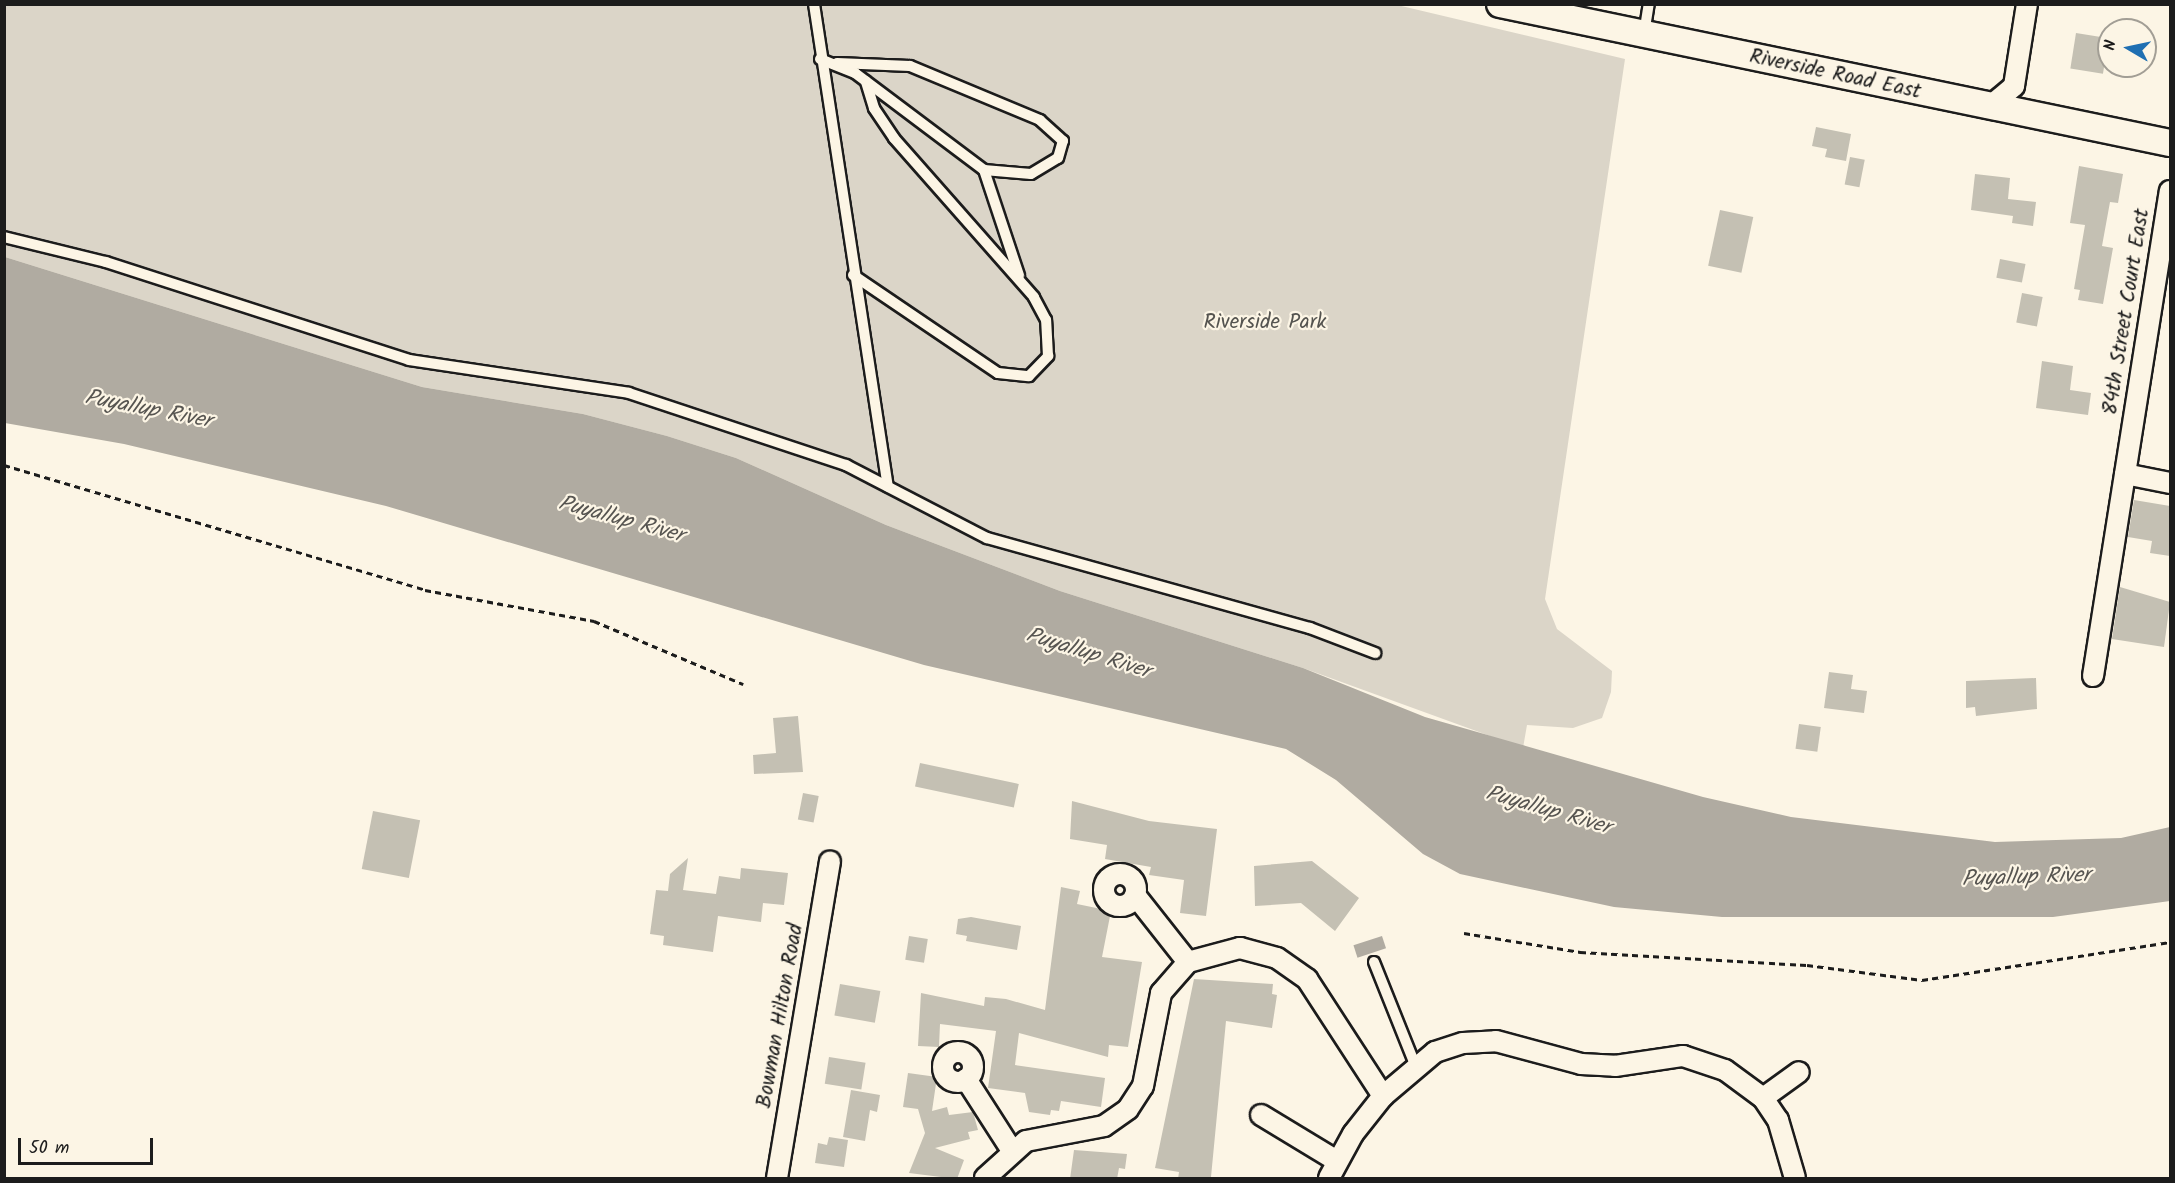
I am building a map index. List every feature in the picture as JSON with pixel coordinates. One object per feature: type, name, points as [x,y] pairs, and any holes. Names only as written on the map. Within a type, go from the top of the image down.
[{"type":"street","name":"Riverside Road East","points":[[1500,4],[1988,108],[2170,143]]},
{"type":"street","points":[[1988,108],[2014,86],[2027,4]]},
{"type":"street","name":"84th Street Court East","points":[[2093,676],[2170,192]]},
{"type":"street","points":[[2125,474],[2170,483]]},
{"type":"street","name":"Bowman Hilton Road","points":[[777,1179],[830,861]]},
{"type":"street","points":[[1136,895],[1188,962]]},
{"type":"street","points":[[985,1179],[1011,1149],[1041,1136],[1104,1126],[1128,1109],[1143,1086],[1161,993],[1188,962],[1234,949],[1270,956],[1306,979],[1383,1096]]},
{"type":"street","points":[[1261,1115],[1333,1170],[1383,1096],[1435,1053],[1496,1041],[1581,1064],[1615,1066],[1683,1056],[1725,1070],[1763,1098],[1778,1120],[1795,1179]]},
{"type":"street","points":[[1763,1098],[1799,1072]]},
{"type":"street","points":[[966,1079],[1011,1149]]},
{"type":"lane","points":[[814,4],[820,59],[853,274],[888,486]]},
{"type":"lane","points":[[1644,34],[1649,4]]},
{"type":"lane","points":[[820,59],[837,63],[910,66],[1049,125],[1063,141],[1058,158],[1046,169],[1018,175],[984,170],[866,81],[837,63]]},
{"type":"lane","points":[[853,274],[998,374],[1016,378],[1039,370],[1050,342],[1046,320],[1020,278],[894,138],[874,108],[866,81]]},
{"type":"lane","points":[[984,170],[1020,278]]},
{"type":"lane","points":[[4,237],[106,262],[409,360],[629,393],[846,465],[987,538],[1310,628],[1375,652]]},
{"type":"lane","points":[[1374,962],[1416,1067]]},
{"type":"path","points":[[4,465],[425,590],[594,621],[743,684]]},
{"type":"path","points":[[1464,933],[1580,952],[1807,964],[1922,981],[2170,942]]},
{"type":"green space","name":"Riverside Park","points":[[1393,4],[1625,59],[1545,599],[1557,629],[1612,671],[1611,692],[1602,718],[1573,728],[1527,725],[1523,748],[1303,668],[1060,591],[886,525],[736,458],[667,436],[583,414],[422,387],[5,257],[4,5]]},
{"type":"water","name":"Puyallup River","points":[[5,257],[422,387],[583,414],[667,436],[736,458],[886,525],[1060,591],[1303,668],[1425,717],[1703,797],[1791,817],[1995,842],[2121,838],[2170,827],[2170,901],[2053,917],[1722,917],[1614,907],[1460,874],[1423,854],[1336,780],[1286,749],[924,665],[386,506],[124,444],[5,423]]},
{"type":"water","points":[[1382,936],[1386,948],[1357,958],[1353,945]]},
{"type":"building","points":[[2076,33],[2097,36],[2097,73],[2070,69]]},
{"type":"building","points":[[1816,127],[1851,134],[1846,161],[1825,157],[1827,149],[1812,146]]},
{"type":"building","points":[[1850,157],[1865,160],[1859,187],[1845,184]]},
{"type":"building","points":[[2079,166],[2123,174],[2118,203],[2110,202],[2102,246],[2113,248],[2103,304],[2078,300],[2080,290],[2074,289],[2085,225],[2070,223]]},
{"type":"building","points":[[1975,174],[2010,178],[2008,199],[2036,202],[2033,226],[2012,223],[2013,216],[1971,210]]},
{"type":"building","points":[[1720,210],[1753,217],[1741,273],[1708,266]]},
{"type":"building","points":[[2000,259],[2026,264],[2022,283],[1996,278]]},
{"type":"building","points":[[2022,293],[2043,297],[2037,326],[2016,322]]},
{"type":"building","points":[[2042,361],[2073,366],[2070,390],[2091,393],[2088,415],[2036,408]]},
{"type":"building","points":[[2134,500],[2170,506],[2170,556],[2150,553],[2152,541],[2128,537]]},
{"type":"building","points":[[2120,587],[2170,602],[2164,647],[2112,639]]},
{"type":"building","points":[[1829,672],[1853,675],[1851,689],[1867,691],[1864,713],[1824,708]]},
{"type":"building","points":[[2036,678],[2037,709],[1976,716],[1975,707],[1966,708],[1966,681]]},
{"type":"building","points":[[798,716],[803,772],[754,774],[753,755],[776,753],[773,718]]},
{"type":"building","points":[[1799,724],[1821,727],[1817,752],[1796,749]]},
{"type":"building","points":[[920,763],[1019,784],[1014,807],[915,786]]},
{"type":"building","points":[[803,793],[819,796],[814,823],[798,820]]},
{"type":"building","points":[[1072,801],[1149,821],[1217,829],[1206,916],[1180,913],[1184,880],[1149,875],[1151,867],[1105,859],[1107,845],[1070,839]]},
{"type":"building","points":[[373,811],[420,820],[409,878],[362,869]]},
{"type":"building","points":[[688,858],[683,890],[716,894],[719,876],[740,879],[741,868],[788,873],[784,905],[763,903],[761,922],[718,916],[713,952],[663,945],[664,936],[650,934],[656,890],[668,891],[670,874]]},
{"type":"building","points":[[1312,861],[1359,898],[1335,931],[1301,903],[1255,906],[1254,866]]},
{"type":"building","points":[[1061,887],[1080,891],[1077,904],[1111,911],[1102,957],[1142,962],[1128,1047],[1109,1045],[1108,1057],[1019,1033],[1015,1065],[1105,1078],[1101,1107],[1061,1101],[1059,1111],[1051,1110],[1050,1115],[1029,1112],[1025,1093],[988,1088],[996,1031],[940,1024],[939,1047],[918,1046],[921,993],[984,1006],[985,997],[1006,999],[1045,1010]]},
{"type":"building","points":[[971,917],[1021,926],[1017,950],[966,941],[967,936],[956,934],[958,919]]},
{"type":"building","points":[[909,936],[928,939],[924,963],[905,960]]},
{"type":"building","points":[[1194,979],[1273,984],[1272,994],[1277,995],[1272,1028],[1226,1021],[1211,1177],[1178,1179],[1179,1172],[1155,1168]]},
{"type":"building","points":[[840,984],[880,991],[875,1023],[834,1016]]},
{"type":"building","points":[[829,1057],[866,1063],[861,1089],[825,1084]]},
{"type":"building","points":[[908,1073],[937,1077],[932,1111],[947,1107],[949,1115],[973,1112],[978,1130],[968,1132],[970,1139],[935,1148],[964,1160],[957,1179],[909,1173],[925,1133],[918,1109],[903,1107]]},
{"type":"building","points":[[851,1090],[880,1095],[877,1112],[870,1110],[865,1141],[843,1137]]},
{"type":"building","points":[[829,1137],[848,1140],[844,1167],[815,1163],[818,1143],[827,1145]]},
{"type":"building","points":[[1074,1150],[1127,1154],[1125,1169],[1119,1168],[1117,1179],[1070,1179]]}]
